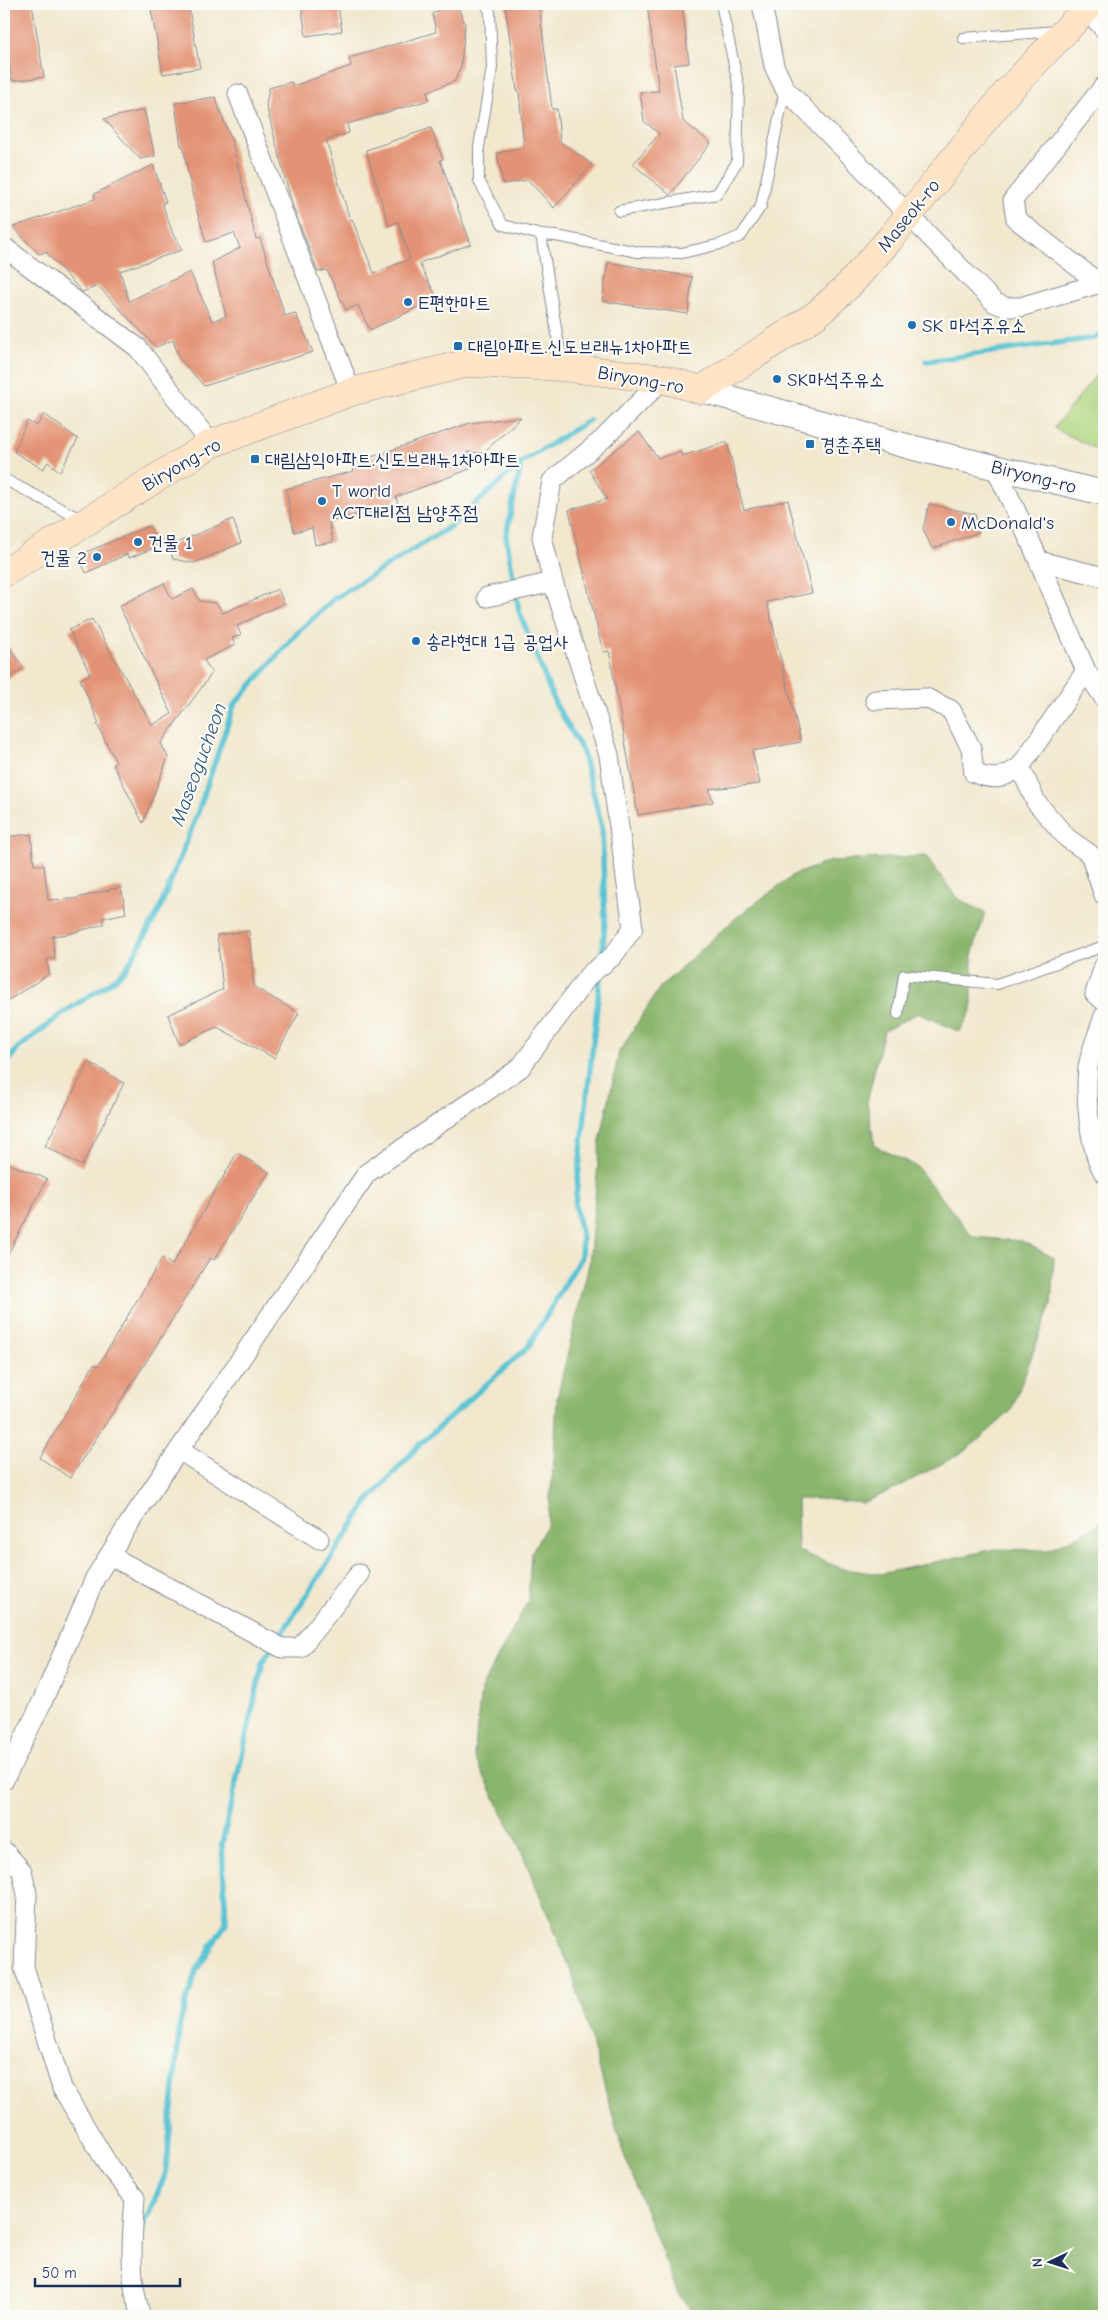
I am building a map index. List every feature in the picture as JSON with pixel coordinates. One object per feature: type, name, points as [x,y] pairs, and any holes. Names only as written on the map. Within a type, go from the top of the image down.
[{"type":"main road","name":"Maseok-ro","points":[[701,390],[816,315],[848,286],[908,216],[1007,92],[1087,5]]},
{"type":"main road","name":"Biryong-ro","points":[[4,573],[211,444],[351,392],[468,363],[562,367],[663,379],[701,390]]},
{"type":"street","points":[[762,4],[774,66],[785,89],[995,303],[1006,307],[1020,307],[1102,283]]},
{"type":"street","name":"Maseok-ro","points":[[1087,5],[1104,29]]},
{"type":"street","points":[[1102,283],[1016,219],[1013,200],[1104,86]]},
{"type":"street","points":[[238,94],[351,392]]},
{"type":"street","points":[[4,247],[138,348],[211,444]]},
{"type":"street","points":[[4,1780],[42,1702],[95,1578],[179,1450],[367,1173],[520,1068],[589,975],[613,956],[633,928],[609,755],[553,582],[542,537],[552,481],[604,439],[663,379]]},
{"type":"street","name":"Biryong-ro","points":[[701,390],[914,448],[1104,493]]},
{"type":"street","points":[[995,467],[1039,561],[1086,671],[1104,698]]},
{"type":"street","points":[[1039,561],[1104,577]]},
{"type":"street","points":[[495,595],[553,582]]},
{"type":"street","points":[[875,700],[926,698],[951,710],[971,748],[974,772],[985,777],[1004,778],[1020,767],[1086,671]]},
{"type":"street","points":[[1020,767],[1036,802],[1067,838],[1090,854],[1104,895]]},
{"type":"street","points":[[1104,966],[1096,994],[1104,1001]]},
{"type":"street","points":[[1104,1016],[1088,1066],[1087,1110],[1096,1151],[1104,1173]]},
{"type":"street","points":[[179,1450],[319,1539]]},
{"type":"street","points":[[109,1555],[254,1635],[282,1648],[300,1648],[359,1574]]},
{"type":"street","points":[[4,1851],[22,1871],[27,1894],[24,1966],[62,2088],[110,2168],[135,2198],[132,2268],[134,2297],[141,2316]]},
{"type":"lane","points":[[486,4],[490,12],[492,68],[479,147],[480,181],[502,224],[541,235],[556,236],[638,252],[682,253],[721,244],[741,236],[762,206],[785,89]]},
{"type":"lane","points":[[619,211],[717,194],[737,162],[739,88],[721,4]]},
{"type":"lane","points":[[963,38],[1066,30]]},
{"type":"lane","points":[[541,235],[562,367]]},
{"type":"lane","points":[[4,479],[85,521]]},
{"type":"lane","points":[[898,1014],[904,975],[997,984],[1104,946]]},
{"type":"green space","points":[[1104,365],[1104,447],[1096,449],[1054,428]]},
{"type":"green space","points":[[926,856],[957,898],[985,913],[972,955],[972,1009],[960,1032],[918,1013],[884,1031],[867,1102],[875,1146],[916,1166],[973,1237],[1022,1241],[1054,1258],[1051,1305],[1011,1411],[967,1450],[891,1491],[862,1503],[823,1499],[797,1499],[798,1551],[843,1569],[880,1574],[995,1549],[1048,1550],[1099,1525],[1104,1508],[1104,2316],[696,2316],[678,2294],[623,2152],[572,1973],[519,1846],[474,1756],[481,1689],[528,1601],[531,1553],[547,1525],[554,1460],[557,1398],[589,1264],[600,1141],[619,1052],[660,987],[738,916],[795,874],[831,861]]},
{"type":"building","points":[[4,4],[32,4],[44,77],[12,81],[4,33]]},
{"type":"building","points":[[150,4],[188,4],[200,68],[163,74]]},
{"type":"building","points":[[301,4],[338,4],[342,31],[306,36]]},
{"type":"building","points":[[450,4],[457,4],[465,24],[461,66],[455,81],[427,92],[429,100],[347,124],[349,133],[326,140],[350,220],[352,219],[374,273],[410,259],[398,222],[389,226],[366,150],[431,128],[443,159],[440,160],[471,244],[419,263],[437,298],[370,330],[358,305],[346,310],[327,270],[318,272],[293,207],[282,166],[266,105],[269,88],[291,82],[293,86],[351,66],[349,58],[436,32],[432,14]]},
{"type":"building","points":[[505,4],[539,4],[552,109],[557,109],[560,142],[592,164],[554,208],[528,180],[503,184],[497,153],[524,147],[519,91],[517,91]]},
{"type":"building","points":[[647,4],[682,4],[689,63],[674,65],[683,121],[711,143],[670,195],[633,164],[659,134],[644,121],[640,92],[659,91]]},
{"type":"building","points":[[215,97],[232,142],[256,239],[260,238],[285,316],[295,313],[313,352],[204,386],[179,358],[173,340],[156,347],[98,286],[82,292],[46,252],[39,254],[13,227],[95,199],[94,194],[153,165],[166,202],[162,203],[174,237],[176,237],[182,250],[120,271],[129,301],[190,272],[212,321],[226,316],[212,262],[240,248],[234,233],[206,242],[193,197],[183,146],[181,146],[175,103]]},
{"type":"building","points":[[144,110],[155,156],[140,159],[104,119]]},
{"type":"building","points":[[608,262],[692,277],[688,314],[602,301]]},
{"type":"building","points":[[44,414],[78,439],[60,472],[48,462],[43,469],[14,452],[27,421],[37,426]]},
{"type":"building","points":[[521,417],[483,453],[467,452],[470,469],[396,497],[398,505],[329,522],[333,542],[315,545],[312,528],[294,532],[286,489],[354,471],[351,464],[470,423]]},
{"type":"building","points":[[639,432],[658,458],[681,452],[682,456],[727,442],[744,510],[788,500],[812,593],[767,602],[801,742],[752,751],[760,784],[709,789],[713,802],[638,815],[609,651],[603,652],[569,510],[607,499],[589,470]]},
{"type":"building","name":"McDonald's","points":[[929,504],[975,514],[979,532],[932,549],[923,529]]},
{"type":"building","points":[[233,519],[241,543],[194,563],[173,559],[169,546]]},
{"type":"building","points":[[149,526],[159,546],[129,558],[127,554],[86,573],[79,555]]},
{"type":"building","points":[[164,583],[172,599],[193,589],[200,601],[216,603],[223,613],[278,589],[284,603],[237,626],[241,635],[232,638],[235,645],[204,660],[212,673],[161,743],[168,757],[143,823],[113,764],[116,762],[97,724],[99,723],[80,679],[90,674],[69,630],[92,619],[152,725],[172,714],[119,606]]},
{"type":"building","points":[[4,640],[24,668],[4,681]]},
{"type":"building","points":[[31,834],[34,865],[44,865],[48,900],[73,899],[121,887],[126,913],[103,918],[104,924],[68,934],[52,936],[55,959],[47,959],[49,974],[4,1003],[4,837]]},
{"type":"building","points":[[249,931],[254,987],[299,1013],[274,1058],[217,1027],[179,1044],[168,1015],[223,989],[217,935]]},
{"type":"building","points":[[89,1062],[124,1083],[82,1166],[45,1146]]},
{"type":"building","points":[[237,1153],[269,1172],[214,1260],[210,1258],[144,1365],[70,1478],[40,1458],[94,1364],[98,1366],[162,1258],[172,1265]]},
{"type":"building","points":[[4,1162],[47,1179],[4,1262]]},
{"type":"waterway","name":"Maseogucheon","points":[[926,361],[1094,338],[1104,332]]},
{"type":"waterway","name":"Maseogucheon","points":[[4,1067],[17,1049],[63,1013],[114,980],[127,967],[158,913],[197,815],[234,705],[297,633],[335,598],[451,526],[521,463],[589,420]]},
{"type":"waterway","points":[[521,463],[506,536],[519,611],[555,703],[582,750],[602,827],[605,922],[602,959]]},
{"type":"waterway","points":[[140,2234],[166,2173],[180,2023],[196,1971],[226,1923],[222,1844],[263,1662],[369,1500],[420,1444],[528,1347],[581,1257],[582,1238],[575,1205],[601,971]]},
{"type":"waterway","points":[[146,2305],[152,2316]]},
{"type":"place","name":"E편한마트","points":[[408,302]]},
{"type":"place","name":"SK 마석주유소","points":[[912,325]]},
{"type":"place","name":"대림아파트.신도브래뉴1차아파트","points":[[458,346]]},
{"type":"place","name":"SK마석주유소","points":[[777,379]]},
{"type":"place","name":"경춘주택","points":[[810,444]]},
{"type":"place","name":"대림삼익아파트.신도브래뉴1차아파트","points":[[255,459]]},
{"type":"place","name":"T world ACT대리점 남양주점","points":[[322,501]]},
{"type":"place","name":"McDonald's","points":[[951,522]]},
{"type":"place","name":"건물 1","points":[[138,542]]},
{"type":"place","name":"건물 2","points":[[97,557]]},
{"type":"place","name":"송라현대 1급 공업사","points":[[416,641]]}]
